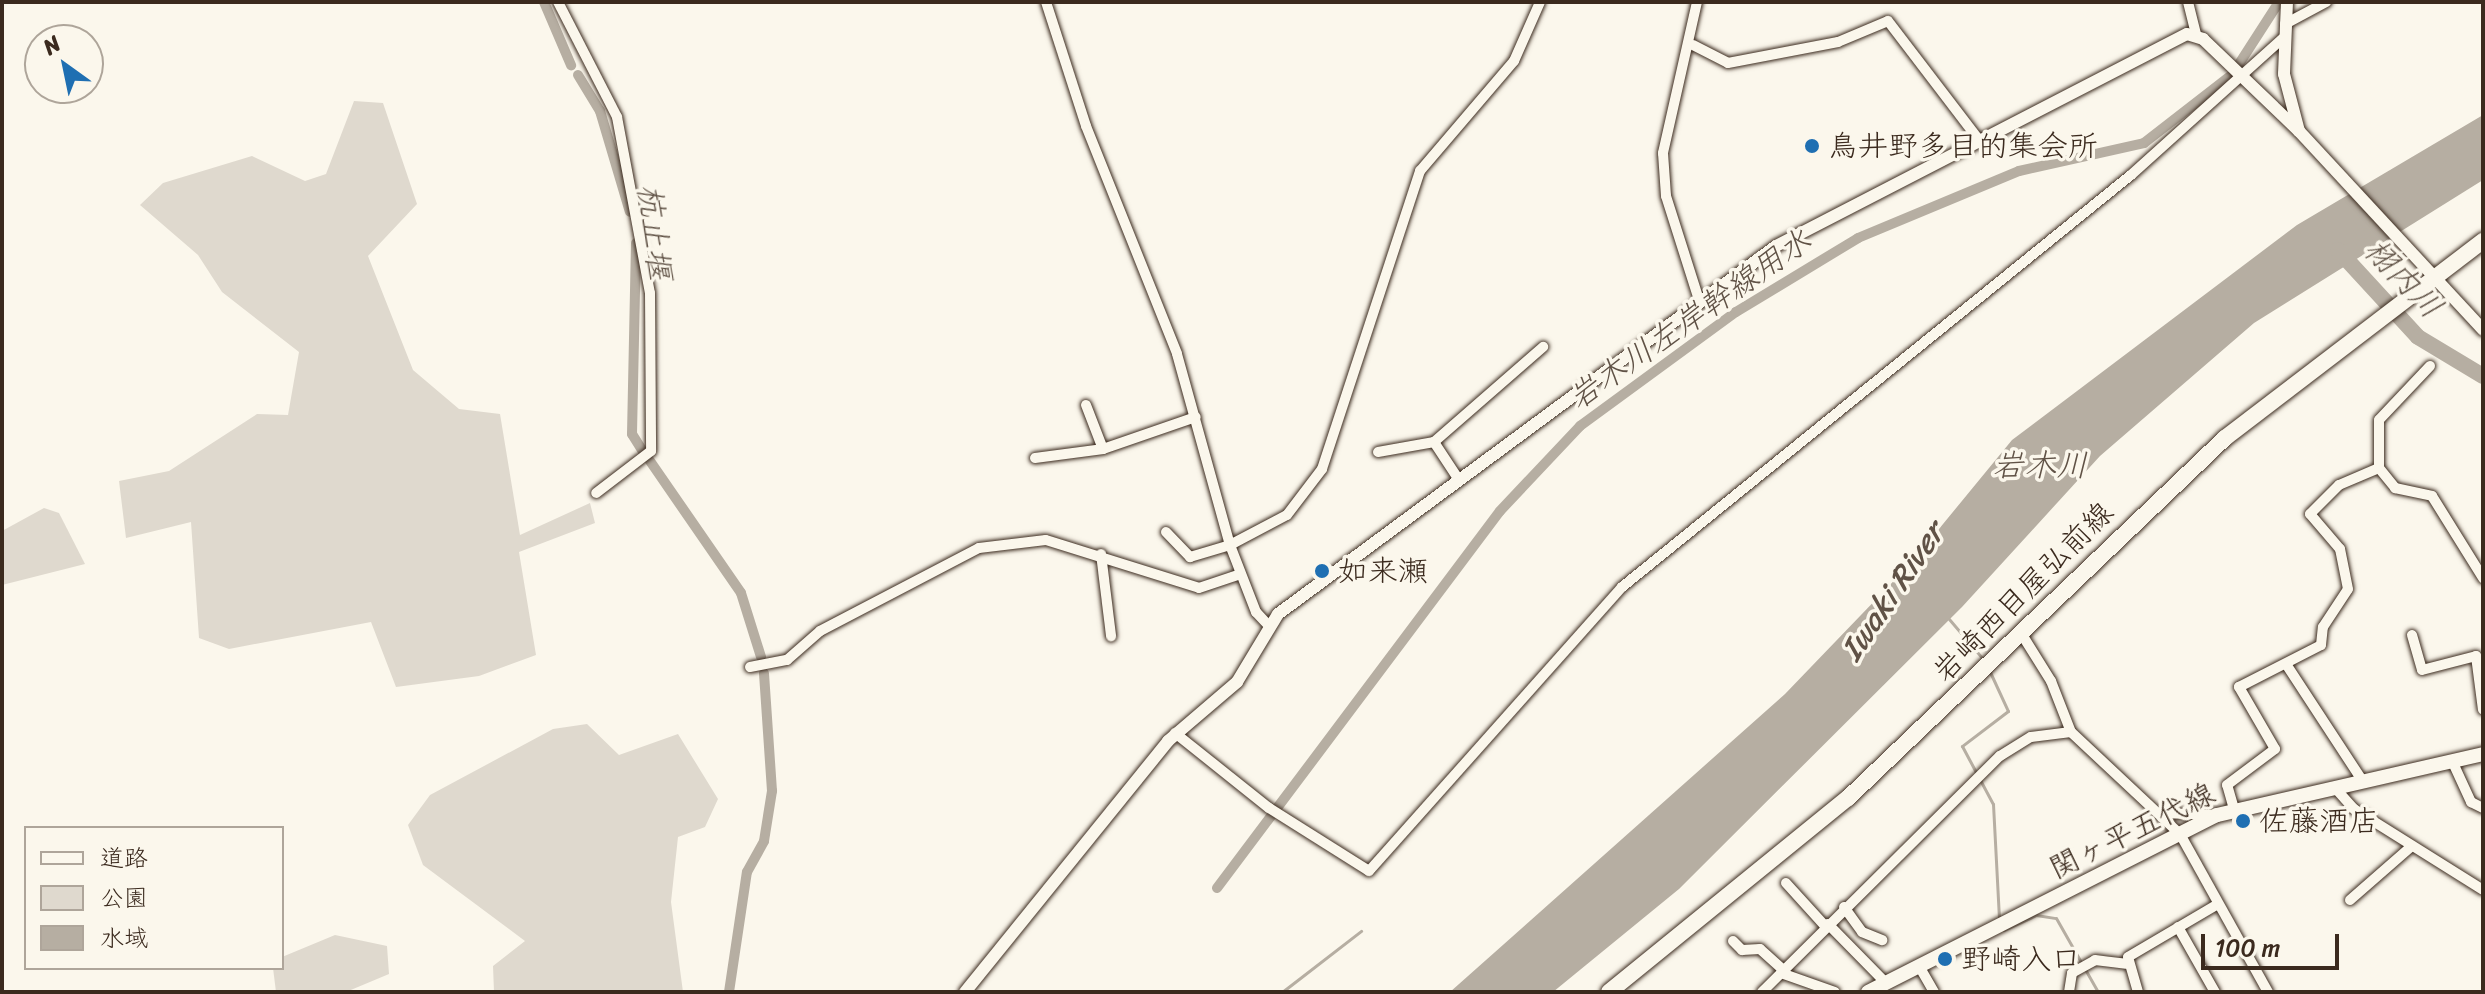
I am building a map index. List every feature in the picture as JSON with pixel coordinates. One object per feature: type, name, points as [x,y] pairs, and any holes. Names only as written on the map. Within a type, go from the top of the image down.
[{"type":"main road","name":"岩崎西目屋弘前線","points":[[1609,992],[1848,798],[2197,463],[2380,317],[2483,241]]},
{"type":"main road","name":"関ヶ平五代線","points":[[1868,992],[2217,815],[2454,765],[2483,754]]},
{"type":"street","points":[[558,2],[617,117],[650,293],[651,451],[596,493]]},
{"type":"street","points":[[1046,2],[1196,417],[1230,545],[1241,574],[1269,626]]},
{"type":"street","points":[[1166,532],[1190,557],[1230,545],[1287,515],[1322,469],[1420,171],[1514,61],[1540,2]]},
{"type":"street","points":[[1697,2],[1693,45],[1663,176],[1698,297]]},
{"type":"street","points":[[2188,2],[2196,34],[2299,131],[2335,174],[2438,276],[2483,330]]},
{"type":"street","points":[[1175,733],[1269,808],[1339,856],[1374,868],[1622,587],[2242,78],[2285,30],[2326,2]]},
{"type":"street","points":[[2287,3],[2284,74],[2299,131]]},
{"type":"street","points":[[1693,45],[1728,63],[1838,42],[1888,21],[1979,140]]},
{"type":"street","points":[[965,992],[1175,733],[1237,682],[1269,626],[1457,477],[1698,297],[1825,215],[2196,34]]},
{"type":"street","points":[[1378,452],[1434,442],[1543,347]]},
{"type":"street","points":[[2430,366],[2379,420],[2379,468],[2395,488],[2432,496],[2483,578]]},
{"type":"street","points":[[1086,405],[1103,449]]},
{"type":"street","points":[[1035,458],[1103,449],[1196,417]]},
{"type":"street","points":[[1434,442],[1457,477]]},
{"type":"street","points":[[2234,809],[2227,785],[2275,749],[2239,687],[2321,645],[2323,627],[2348,589],[2340,549],[2310,514],[2339,485],[2379,468]]},
{"type":"street","points":[[750,667],[787,660],[820,631],[979,548],[1046,540],[1101,554],[1199,588],[1241,574]]},
{"type":"street","points":[[1101,554],[1111,636]]},
{"type":"street","points":[[2021,633],[2071,732],[2180,834],[2268,992]]},
{"type":"street","points":[[2412,635],[2422,670],[2476,656],[2483,710]]},
{"type":"street","points":[[2286,664],[2364,783]]},
{"type":"street","points":[[1762,992],[1981,772],[2031,737],[2071,732]]},
{"type":"street","points":[[2454,765],[2471,802],[2483,808]]},
{"type":"street","points":[[2336,789],[2412,846],[2483,890]]},
{"type":"street","points":[[2160,813],[2217,815]]},
{"type":"street","points":[[2350,900],[2412,846]]},
{"type":"street","points":[[1786,883],[1886,983]]},
{"type":"street","points":[[2126,964],[2136,949],[2218,904]]},
{"type":"street","points":[[1844,907],[1862,932],[1882,940]]},
{"type":"street","points":[[2178,927],[2215,992]]},
{"type":"street","points":[[1733,941],[1742,950],[1760,949],[1782,972],[1835,992]]},
{"type":"street","points":[[2069,992],[2083,966],[2126,964]]},
{"type":"street","points":[[2126,964],[2138,992]]},
{"type":"street","points":[[1919,966],[1934,992]]},
{"type":"green space","points":[[354,101],[383,103],[417,204],[368,256],[413,370],[459,409],[500,414],[520,535],[590,503],[595,523],[519,552],[536,655],[479,676],[396,687],[371,622],[229,649],[199,638],[191,522],[126,538],[119,481],[169,471],[257,414],[288,415],[299,352],[222,292],[198,255],[140,205],[163,183],[252,156],[305,181],[326,174]]},
{"type":"green space","points":[[44,508],[59,513],[85,564],[2,585],[2,531]]},
{"type":"green space","points":[[587,724],[619,755],[678,734],[718,799],[705,827],[678,837],[671,902],[683,992],[494,992],[493,966],[525,941],[423,865],[408,825],[430,795],[553,729]]},
{"type":"green space","points":[[335,935],[387,946],[389,974],[346,992],[276,992],[273,970],[284,970],[284,956]]},
{"type":"water","name":"岩木川","points":[[2483,115],[2483,180],[2254,323],[2100,456],[1962,607],[1679,889],[1553,992],[1450,992],[1785,694],[1911,563],[2012,440],[2297,225]]},
{"type":"waterway","name":"杭止堰","points":[[544,2],[571,65]]},
{"type":"waterway","name":"岩木川左岸幹線用水","points":[[2239,64],[2279,2]]},
{"type":"waterway","name":"杭止堰","points":[[578,75],[600,111],[630,212]]},
{"type":"waterway","name":"岩木川左岸幹線用水","points":[[1217,888],[1500,511],[1580,426],[1736,312],[1858,238],[2019,171],[2144,143],[2229,77]]},
{"type":"waterway","name":"杭止堰","points":[[636,243],[632,434],[642,450]]},
{"type":"waterway","name":"栩内川","points":[[2338,250],[2418,337],[2483,376]]},
{"type":"waterway","name":"杭止堰","points":[[650,461],[741,593],[761,657]]},
{"type":"waterway","points":[[1949,619],[1983,659]]},
{"type":"waterway","points":[[1990,672],[2008,711],[1962,746],[1993,804],[1999,920]]},
{"type":"waterway","name":"杭止堰","points":[[729,992],[747,872],[764,841],[772,791],[764,673]]},
{"type":"waterway","points":[[2004,930],[2036,915],[2056,918],[2098,992]]},
{"type":"waterway","points":[[1282,992],[1361,931]]},
{"type":"place","name":"鳥井野多目的集会所","points":[[1812,146]]},
{"type":"place","name":"如来瀬","points":[[1322,571]]},
{"type":"place","name":"佐藤酒店","points":[[2243,821]]},
{"type":"place","name":"野崎入口","points":[[1945,959]]},
{"type":"water label","name":"Iwaki River","points":[[1893,592]]}]
